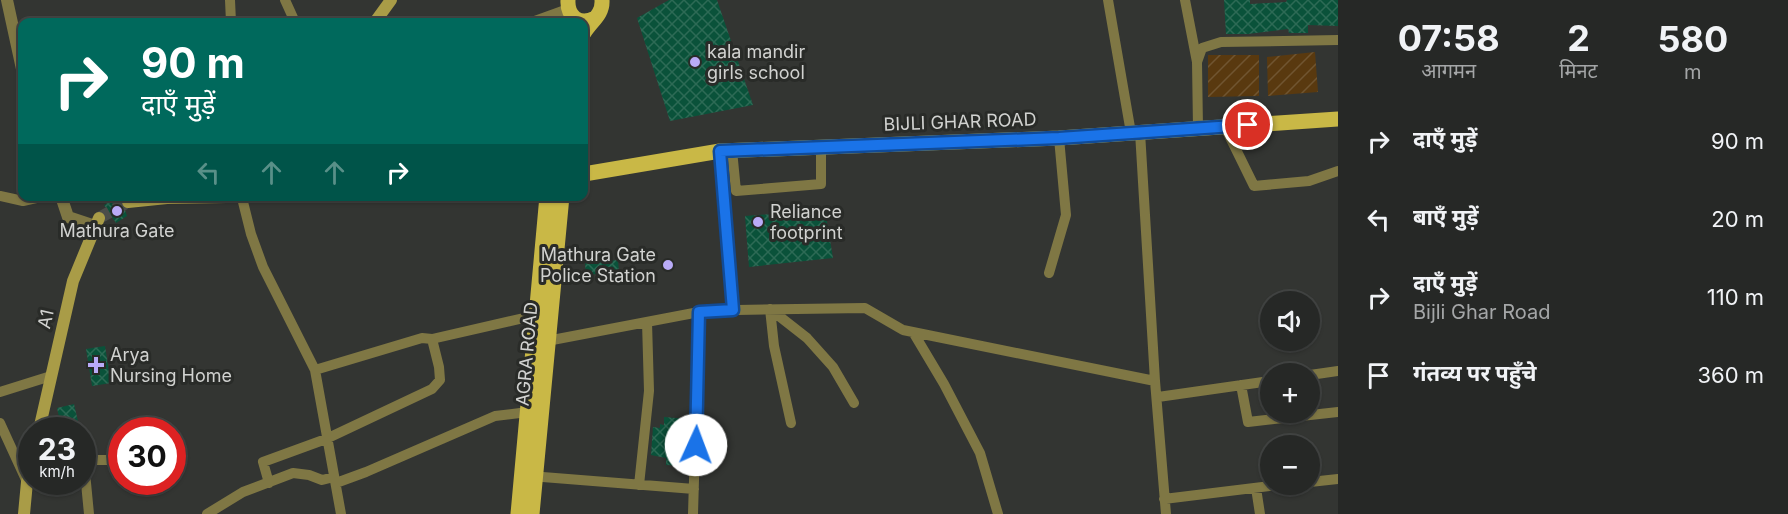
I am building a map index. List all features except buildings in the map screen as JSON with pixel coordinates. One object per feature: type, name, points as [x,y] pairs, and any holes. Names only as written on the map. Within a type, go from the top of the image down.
[{"type":"main road","points":[[378,18],[391,0]]},
{"type":"main road","points":[[588,27],[599,11],[614,0]]},
{"type":"main road","name":"BIJLI GHAR ROAD","points":[[588,173],[726,150],[1059,138],[1338,119]]},
{"type":"main road","points":[[128,202],[138,201]]},
{"type":"main road","name":"AGRA ROAD","points":[[532,514],[528,412],[547,201]]},
{"type":"main road","name":"AGRA ROAD","points":[[518,514],[529,476],[548,341],[561,201]]},
{"type":"main road","name":"A1","points":[[42,417],[73,281],[97,222]]},
{"type":"main road","points":[[24,514],[26,495]]},
{"type":"street","points":[[7,0],[18,51]]},
{"type":"street","points":[[230,0],[231,18]]},
{"type":"street","points":[[285,0],[293,18]]},
{"type":"street","points":[[1108,0],[1136,133],[1166,514]]},
{"type":"street","points":[[1185,0],[1197,62],[1198,128]]},
{"type":"street","points":[[544,18],[568,10]]},
{"type":"street","points":[[1197,62],[1202,48],[1221,42],[1338,40]]},
{"type":"street","points":[[1225,127],[1254,186],[1309,181],[1338,171]]},
{"type":"street","points":[[1049,273],[1066,215],[1059,138]]},
{"type":"street","points":[[726,150],[736,191],[821,184],[821,147]]},
{"type":"street","points":[[726,150],[733,310]]},
{"type":"street","points":[[0,196],[18,200]]},
{"type":"street","points":[[63,201],[68,217],[97,222]]},
{"type":"street","points":[[243,201],[263,267],[315,370],[341,514]]},
{"type":"street","points":[[548,341],[699,312],[865,308],[903,330],[1155,381]]},
{"type":"street","points":[[770,309],[807,338],[833,367],[854,403]]},
{"type":"street","points":[[770,309],[774,346],[791,423]]},
{"type":"street","points":[[693,514],[699,312]]},
{"type":"street","points":[[315,370],[422,338],[432,339],[537,315]]},
{"type":"street","points":[[639,484],[649,391],[647,322]]},
{"type":"street","points":[[913,332],[944,384],[980,453],[998,514]]},
{"type":"street","points":[[269,483],[263,462],[326,439],[432,389],[440,380],[432,339]]},
{"type":"street","points":[[1320,374],[1338,371]]},
{"type":"street","points":[[0,392],[51,376]]},
{"type":"street","points":[[1158,397],[1260,382]]},
{"type":"street","points":[[1241,385],[1248,422],[1338,412]]},
{"type":"street","points":[[207,514],[243,492],[293,473],[309,475],[322,480],[335,480],[366,472],[495,416],[528,412]]},
{"type":"street","points":[[0,423],[18,462]]},
{"type":"street","points":[[89,514],[84,462],[93,459],[108,460]]},
{"type":"street","points":[[529,476],[694,489]]},
{"type":"street","points":[[1320,481],[1338,479]]},
{"type":"street","points":[[1164,499],[1260,487]]},
{"type":"street","points":[[1256,488],[1260,514]]},
{"type":"shaded area","points":[[1315,52],[1318,92],[1268,96],[1267,57]]},
{"type":"shaded area","points":[[1208,55],[1259,55],[1259,96],[1208,97]]},
{"type":"tunnel","points":[[99,218],[128,202]]},
{"type":"place","name":"kala mandir girls school","points":[[695,62]]},
{"type":"place","name":"Mathura Gate","points":[[117,211]]},
{"type":"place","name":"Reliance footprint","points":[[758,222]]},
{"type":"place","name":"Mathura Gate Police Station","points":[[668,265]]},
{"type":"place","name":"Arya Nursing Home","points":[[96,365]]},
{"type":"route","points":[[696,445],[699,312],[733,310],[720,151],[1059,138],[1248,125]]}]
